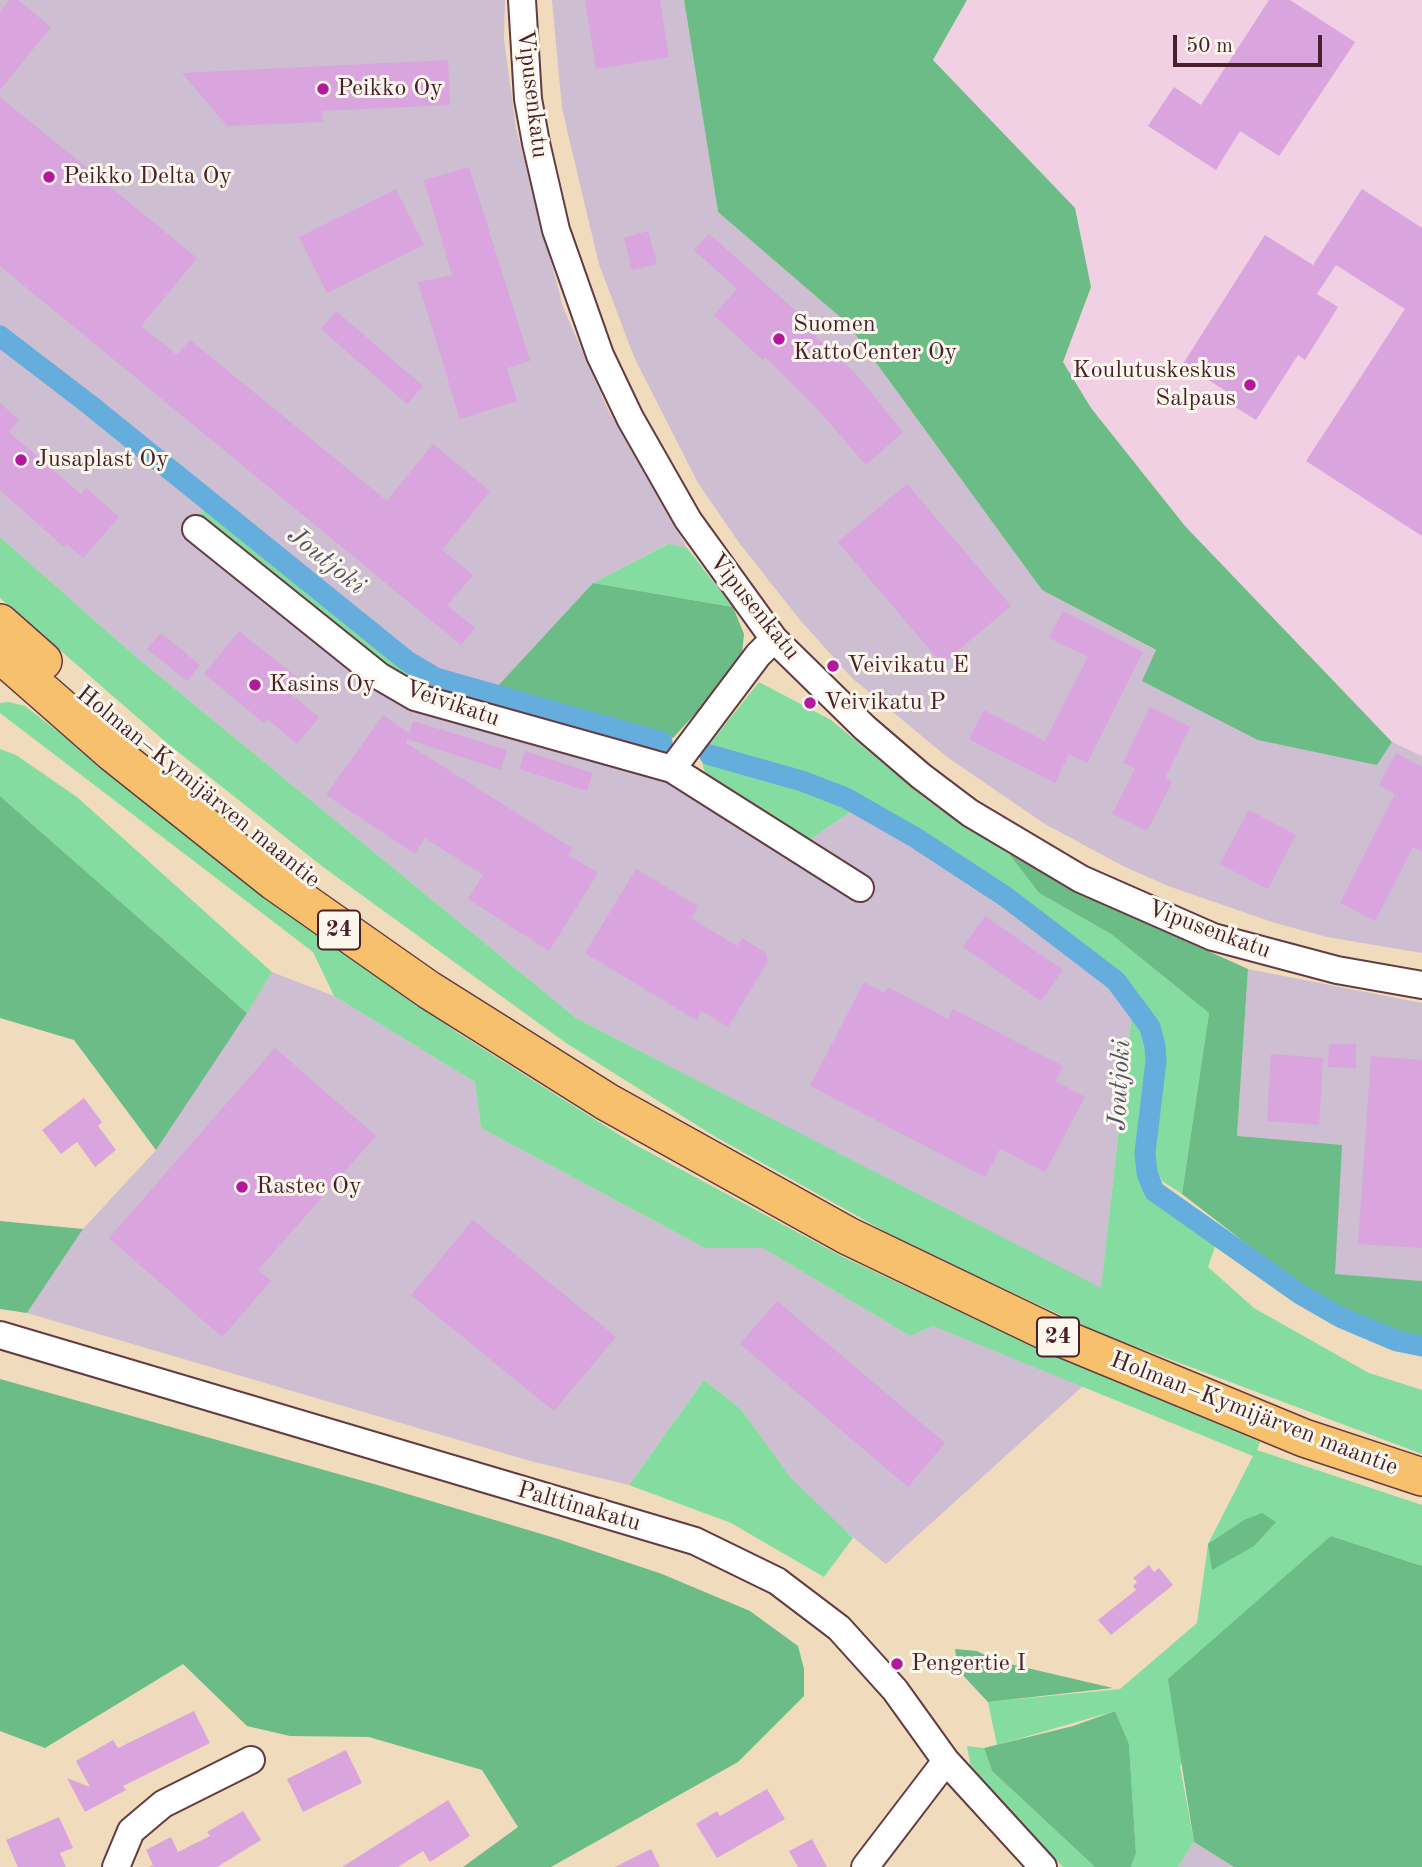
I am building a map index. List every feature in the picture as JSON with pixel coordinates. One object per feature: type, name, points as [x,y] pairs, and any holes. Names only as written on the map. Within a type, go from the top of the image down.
[{"type":"highway","name":"Holman–Kymijärven maantie","points":[[4,641],[188,816],[355,941],[524,1051],[711,1160],[860,1242],[1052,1334],[1304,1438],[1422,1478]]},
{"type":"street","name":"Vipusenkatu","points":[[522,0],[528,99],[536,144],[556,230],[600,355],[630,418],[688,520],[774,639],[865,728],[921,776],[970,813],[1081,879],[1213,937],[1323,967],[1422,985]]},
{"type":"street","name":"Veivikatu","points":[[196,529],[379,676],[415,697],[672,769],[860,888]]},
{"type":"street","points":[[672,769],[774,639]]},
{"type":"street","name":"Palttinakatu","points":[[0,1335],[695,1541],[777,1581],[839,1628],[895,1690],[946,1761],[1043,1867]]},
{"type":"street","points":[[116,1867],[131,1832],[163,1804],[251,1760]]},
{"type":"street","points":[[865,1867],[946,1761]]},
{"type":"shaded area","points":[[0,0],[505,0],[504,39],[516,128],[563,307],[608,410],[687,548],[667,544],[593,583],[495,689],[439,674],[408,656],[0,329]]},
{"type":"shaded area","points":[[552,0],[684,0],[718,212],[847,323],[1042,590],[1157,651],[1142,681],[1377,765],[1392,742],[1422,756],[1422,953],[1327,937],[1275,923],[1168,886],[1123,866],[1045,824],[947,757],[852,678],[800,620],[740,544],[698,483],[634,357],[599,264],[562,108]]},
{"type":"shaded area","name":"Koulutuskeskus Salpaus","points":[[967,0],[1422,0],[1422,756],[1392,742],[1185,526],[1091,408],[1063,362],[1091,287],[933,60]]},
{"type":"shaded area","points":[[0,343],[85,407],[206,508],[186,533],[373,682],[669,777],[805,843],[853,810],[1017,912],[1085,963],[1117,992],[1132,1013],[1101,1289],[576,1018],[135,656],[0,537]]},
{"type":"shaded area","points":[[1248,969],[1422,1003],[1422,1281],[1335,1275],[1237,1136]]},
{"type":"shaded area","points":[[272,972],[334,996],[475,1082],[481,1128],[705,1248],[763,1248],[910,1336],[933,1326],[1083,1386],[886,1564],[833,1521],[791,1478],[741,1409],[704,1380],[629,1485],[530,1461],[27,1313],[83,1229],[156,1150]]},
{"type":"shaded area","points":[[1194,1842],[1234,1867],[1178,1867]]},
{"type":"green space","points":[[684,0],[967,0],[933,60],[1075,208],[1091,287],[1063,362],[1091,408],[1185,526],[1392,742],[1377,765],[1258,740],[1142,681],[1156,650],[1042,590],[847,323],[718,212]]},
{"type":"green space","points":[[206,508],[402,663],[435,681],[667,746],[646,754],[435,693],[381,663],[199,516]]},
{"type":"green space","points":[[0,537],[135,656],[576,1018],[1101,1288],[1132,1013],[1141,1031],[1150,1061],[1137,1158],[1144,1196],[1216,1244],[1208,1267],[1254,1308],[1369,1373],[1422,1390],[1422,1454],[1097,1332],[902,1241],[714,1136],[566,1043],[323,867],[168,744],[0,598]]},
{"type":"green space","points":[[668,544],[687,548],[733,607],[593,583]]},
{"type":"green space","points":[[593,583],[733,607],[744,634],[741,663],[673,738],[495,689]]},
{"type":"green space","points":[[759,682],[831,720],[927,800],[1009,854],[1039,893],[1111,934],[1209,1013],[1182,1194],[1162,1181],[1153,1164],[1164,1060],[1158,1026],[1129,984],[1052,922],[941,846],[856,793],[708,746]]},
{"type":"green space","points":[[0,703],[25,706],[315,931],[458,1033],[634,1144],[843,1257],[1035,1347],[1260,1442],[1257,1450],[1422,1505],[1422,1566],[1331,1536],[1180,1766],[1194,1842],[1178,1867],[1131,1867],[1136,1853],[1129,1744],[1115,1711],[997,1745],[988,1702],[1120,1689],[1197,1623],[1208,1544],[1253,1456],[933,1326],[910,1336],[763,1248],[705,1248],[481,1128],[475,1082],[334,996],[313,952],[0,713]]},
{"type":"green space","points":[[0,749],[16,755],[77,797],[272,972],[247,1013],[0,796]]},
{"type":"green space","points":[[701,758],[801,785],[831,796],[853,810],[805,843],[706,777]]},
{"type":"green space","points":[[0,796],[247,1013],[156,1150],[74,1040],[0,1018]]},
{"type":"green space","points":[[1009,854],[1075,891],[1248,969],[1237,1136],[1342,1145],[1335,1274],[1422,1281],[1422,1338],[1363,1319],[1296,1282],[1182,1194],[1209,1013],[1111,934],[1039,893]]},
{"type":"green space","points":[[0,1221],[83,1229],[27,1313],[0,1309]]},
{"type":"green space","points":[[0,1379],[374,1484],[555,1538],[662,1574],[750,1611],[798,1646],[804,1669],[804,1696],[738,1762],[551,1867],[463,1867],[518,1827],[482,1770],[369,1737],[290,1736],[247,1726],[183,1664],[45,1748],[0,1731]]},
{"type":"green space","points":[[704,1380],[741,1409],[791,1478],[853,1538],[824,1577],[731,1523],[629,1485]]},
{"type":"green space","points":[[1262,1513],[1276,1522],[1254,1546],[1212,1570],[1208,1544],[1244,1520]]},
{"type":"green space","points":[[1331,1536],[1422,1566],[1422,1867],[1234,1867],[1194,1842],[1168,1679]]},
{"type":"green space","points":[[955,1649],[977,1651],[997,1661],[1113,1688],[988,1702],[958,1670]]},
{"type":"green space","points":[[1115,1711],[1129,1744],[1136,1853],[1131,1867],[1095,1867],[992,1771],[984,1748],[1073,1726]]},
{"type":"green space","points":[[967,1746],[984,1748],[992,1771],[1095,1867],[1063,1867],[972,1773]]},
{"type":"building","points":[[9,0],[18,0],[51,27],[0,90],[0,11]]},
{"type":"building","points":[[585,0],[660,0],[669,57],[596,69]]},
{"type":"building","points":[[1269,0],[1290,0],[1355,42],[1279,156],[1240,131],[1216,170],[1148,126],[1174,87],[1201,105]]},
{"type":"building","name":"Peikko Oy","points":[[448,60],[450,105],[322,111],[323,122],[227,126],[182,73]]},
{"type":"building","points":[[0,97],[197,258],[141,326],[177,355],[190,340],[387,501],[433,444],[490,491],[442,550],[473,575],[447,605],[475,628],[461,645],[0,266]]},
{"type":"building","points":[[469,167],[530,361],[507,368],[517,401],[460,419],[418,282],[452,275],[424,180]]},
{"type":"building","points":[[396,189],[424,245],[327,293],[299,237]]},
{"type":"building","points":[[1362,189],[1422,228],[1422,536],[1306,461],[1405,309],[1336,265],[1317,294],[1338,307],[1305,360],[1298,355],[1256,420],[1232,405],[1237,398],[1183,364],[1265,235],[1313,265]]},
{"type":"building","points":[[648,231],[657,264],[632,270],[624,238]]},
{"type":"building","name":"Suomen KattoCenter Oy","points":[[709,234],[803,317],[799,321],[857,375],[903,432],[866,465],[818,410],[765,357],[763,360],[714,315],[737,289],[694,250]]},
{"type":"building","points":[[336,311],[423,386],[407,404],[321,329]]},
{"type":"building","name":"Jusaplast Oy","points":[[0,403],[19,420],[9,432],[81,494],[86,488],[119,517],[83,558],[67,544],[64,547],[0,490]]},
{"type":"building","points":[[907,484],[1011,606],[942,664],[838,542]]},
{"type":"building","points":[[1063,611],[1143,652],[1087,763],[1069,754],[1055,783],[969,739],[984,710],[1045,741],[1088,657],[1049,638]]},
{"type":"building","name":"Kasins Oy","points":[[239,631],[298,678],[287,691],[319,717],[297,744],[267,719],[264,723],[204,674]]},
{"type":"building","points":[[161,633],[200,665],[187,681],[147,649]]},
{"type":"building","points":[[1150,707],[1190,727],[1165,778],[1172,782],[1147,831],[1112,814],[1135,769],[1123,763]]},
{"type":"building","points":[[383,715],[409,733],[413,721],[507,750],[501,770],[407,739],[406,743],[572,848],[568,855],[598,873],[549,951],[468,899],[483,875],[425,838],[415,854],[326,795]]},
{"type":"building","points":[[525,751],[593,773],[587,791],[519,769]]},
{"type":"building","points":[[1396,753],[1422,767],[1422,852],[1413,847],[1375,921],[1340,903],[1395,794],[1379,785]]},
{"type":"building","points":[[1249,810],[1296,835],[1268,889],[1220,864]]},
{"type":"building","points":[[636,869],[698,906],[691,918],[737,946],[742,938],[766,953],[768,961],[728,1027],[701,1011],[696,1020],[585,953]]},
{"type":"building","points":[[985,916],[1063,970],[1041,1001],[963,947]]},
{"type":"building","points":[[864,982],[885,993],[888,987],[948,1019],[953,1009],[1063,1066],[1055,1081],[1085,1097],[1045,1172],[1000,1149],[985,1177],[810,1086]]},
{"type":"building","points":[[1329,1044],[1356,1044],[1356,1068],[1328,1067]]},
{"type":"building","name":"Rastec Oy","points":[[275,1048],[376,1136],[258,1270],[271,1281],[222,1337],[109,1238]]},
{"type":"building","points":[[1271,1054],[1323,1058],[1319,1125],[1267,1121]]},
{"type":"building","points":[[1371,1056],[1422,1060],[1422,1248],[1358,1244]]},
{"type":"building","points":[[84,1098],[102,1122],[98,1126],[116,1150],[95,1167],[77,1142],[61,1154],[42,1130]]},
{"type":"building","points":[[473,1220],[616,1337],[554,1411],[411,1295]]},
{"type":"building","points":[[777,1301],[945,1443],[908,1487],[740,1344]]},
{"type":"building","points":[[1149,1565],[1154,1572],[1159,1568],[1173,1585],[1111,1635],[1098,1620],[1136,1590],[1133,1586],[1137,1582],[1133,1578]]},
{"type":"building","points":[[194,1711],[210,1743],[123,1786],[126,1790],[85,1812],[67,1778],[90,1787],[76,1761],[113,1740],[118,1748]]},
{"type":"building","points":[[346,1750],[362,1783],[303,1812],[287,1779]]},
{"type":"building","points":[[767,1789],[785,1819],[717,1858],[696,1824],[717,1811],[720,1816]]},
{"type":"building","points":[[448,1800],[470,1836],[430,1862],[423,1851],[398,1867],[342,1867]]},
{"type":"building","points":[[243,1811],[261,1840],[217,1867],[149,1867],[153,1865],[146,1850],[171,1837],[178,1852],[210,1836],[207,1832]]},
{"type":"building","points":[[59,1817],[73,1848],[60,1853],[66,1867],[18,1867],[6,1840]]},
{"type":"building","points":[[812,1839],[827,1867],[798,1867],[789,1851]]},
{"type":"building","points":[[651,1849],[660,1867],[615,1867]]},
{"type":"waterway","name":"Joutjoki","points":[[0,336],[90,405],[407,661],[436,678],[662,742]]},
{"type":"waterway","name":"Joutjoki","points":[[710,755],[802,781],[846,798],[916,838],[1006,897],[1116,981],[1150,1027],[1155,1046],[1156,1061],[1145,1153],[1147,1173],[1154,1191],[1300,1294],[1340,1317],[1397,1341],[1422,1346]]},
{"type":"place","name":"Peikko Oy","points":[[323,89]]},
{"type":"place","name":"Peikko Delta Oy","points":[[49,177]]},
{"type":"place","name":"Suomen KattoCenter Oy","points":[[779,339]]},
{"type":"place","name":"Koulutuskeskus Salpaus","points":[[1250,385]]},
{"type":"place","name":"Jusaplast Oy","points":[[21,460]]},
{"type":"place","name":"Veivikatu E","points":[[833,666]]},
{"type":"place","name":"Kasins Oy","points":[[255,685]]},
{"type":"place","name":"Veivikatu P","points":[[810,703]]},
{"type":"place","name":"Rastec Oy","points":[[242,1187]]},
{"type":"place","name":"Pengertie I","points":[[897,1664]]}]
